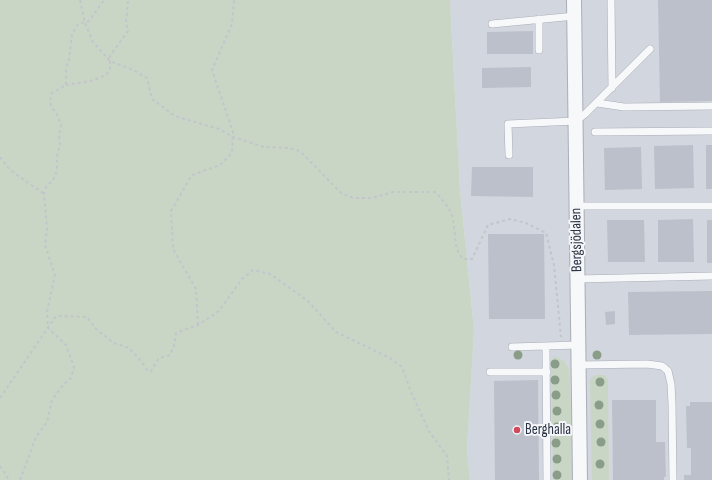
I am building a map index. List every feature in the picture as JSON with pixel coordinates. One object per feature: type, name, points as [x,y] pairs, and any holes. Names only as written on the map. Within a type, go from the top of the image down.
[{"type":"street","name":"Bergsjödalen","points":[[574,0],[580,480]]},
{"type":"lane","points":[[612,0],[612,88]]},
{"type":"lane","points":[[492,24],[574,16]]},
{"type":"lane","points":[[539,19],[539,50]]},
{"type":"lane","points":[[509,155],[508,124],[576,121],[597,103],[650,49]]},
{"type":"lane","points":[[597,103],[624,108],[712,106]]},
{"type":"lane","points":[[595,132],[712,131]]},
{"type":"lane","points":[[577,206],[712,206]]},
{"type":"lane","points":[[577,279],[712,276]]},
{"type":"lane","points":[[512,347],[578,345]]},
{"type":"lane","points":[[546,346],[547,480]]},
{"type":"lane","points":[[578,365],[647,364],[662,366],[668,371],[672,391],[673,480]]},
{"type":"lane","points":[[490,372],[547,372]]},
{"type":"path","points":[[80,0],[84,22],[93,42],[110,61],[133,70],[147,78],[152,99],[175,116],[219,129],[233,137],[264,147],[289,148],[297,150],[303,154],[341,193],[353,198],[372,198],[393,192],[435,192],[445,202],[453,220],[455,240],[460,255],[463,259],[472,259],[488,225],[510,220],[526,224],[546,233],[554,265],[562,346]]},
{"type":"path","points":[[66,84],[66,68],[69,60],[72,34],[78,24],[89,21],[104,0]]},
{"type":"path","points":[[20,480],[36,437],[47,422],[52,400],[63,385],[71,378],[74,367],[66,345],[48,328],[47,312],[55,275],[45,245],[47,229],[44,194],[46,187],[53,180],[57,171],[57,156],[60,145],[59,135],[61,126],[58,116],[51,106],[50,101],[52,92],[66,84],[104,77],[110,71],[110,56],[128,31],[126,23],[128,0]]},
{"type":"path","points":[[198,324],[196,289],[172,249],[171,211],[192,174],[220,164],[232,153],[233,132],[212,70],[232,24],[234,0]]},
{"type":"path","points":[[0,157],[9,169],[44,194]]},
{"type":"path","points":[[0,398],[56,316],[87,317],[96,329],[114,343],[129,348],[147,370],[151,371],[159,358],[170,355],[174,346],[176,333],[198,324],[220,311],[242,279],[253,270],[270,274],[308,301],[336,332],[390,358],[402,367],[411,392],[428,430],[447,456],[449,480]]},
{"type":"path","points":[[0,466],[9,480]]},
{"type":"shaded area","points":[[450,0],[712,0],[712,480],[470,480],[467,449],[474,330],[460,190]]},
{"type":"green space","points":[[0,0],[450,0],[460,190],[474,330],[467,449],[470,480],[0,480]]},
{"type":"green space","points":[[554,356],[564,361],[569,369],[573,480],[553,480],[551,361]]},
{"type":"green space","points":[[596,375],[605,375],[608,380],[609,480],[592,480],[590,380]]},
{"type":"building","points":[[658,0],[712,0],[712,101],[660,102]]},
{"type":"building","points":[[533,31],[533,54],[487,54],[487,32]]},
{"type":"building","points":[[531,67],[531,87],[482,88],[482,68]]},
{"type":"building","points":[[693,145],[694,188],[655,189],[654,146]]},
{"type":"building","points":[[706,145],[712,145],[712,189],[706,189]]},
{"type":"building","points":[[641,147],[642,189],[605,190],[604,148]]},
{"type":"building","points":[[472,167],[533,167],[533,197],[471,196]]},
{"type":"building","points":[[693,219],[694,262],[658,262],[658,220]]},
{"type":"building","points":[[607,220],[644,220],[645,262],[608,262]]},
{"type":"building","points":[[707,220],[712,220],[712,263],[707,263]]},
{"type":"building","points":[[488,234],[544,234],[545,319],[489,319]]},
{"type":"building","points":[[712,291],[712,334],[629,335],[628,292]]},
{"type":"building","points":[[615,311],[615,324],[606,325],[605,312]]},
{"type":"building","name":"Berghalla","points":[[538,380],[539,480],[495,480],[494,381]]},
{"type":"building","points":[[612,400],[656,400],[656,442],[665,442],[666,477],[664,477],[664,480],[613,480]]},
{"type":"building","points":[[690,402],[712,402],[712,480],[684,480],[684,475],[691,475],[691,448],[687,448],[686,406],[690,406]]},
{"type":"place","name":"Berghalla","points":[[517,430]]}]
